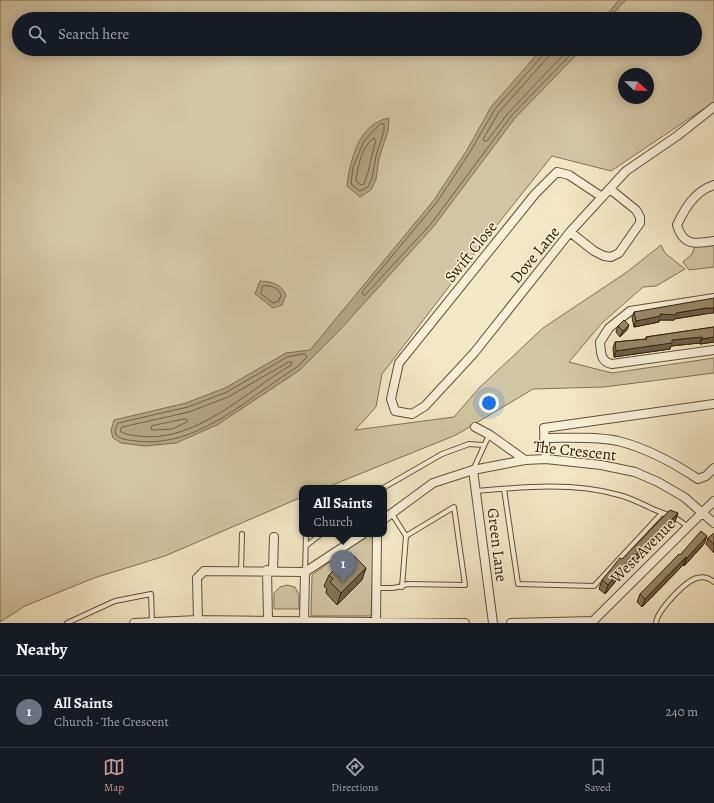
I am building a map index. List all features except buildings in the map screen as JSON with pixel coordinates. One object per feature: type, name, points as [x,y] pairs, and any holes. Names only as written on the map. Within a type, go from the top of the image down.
[{"type":"street","name":"Dove Lane","points":[[391,399],[395,410],[402,413],[412,414],[425,406],[474,353],[570,232],[610,188],[626,172],[677,136],[714,107]]},
{"type":"street","name":"Swift Close","points":[[391,399],[399,363],[535,194],[556,172],[569,175],[602,197]]},
{"type":"street","points":[[710,186],[692,200],[677,225],[680,234],[685,240],[691,242],[714,240]]},
{"type":"street","points":[[570,232],[594,251],[604,256],[612,257],[619,253],[640,223],[640,217],[636,210],[610,188]]},
{"type":"street","points":[[714,298],[630,310],[609,328],[600,342],[601,358],[606,363],[612,364],[714,350]]},
{"type":"street","points":[[546,459],[544,428],[714,404]]},
{"type":"street","points":[[475,427],[490,435],[525,460]]},
{"type":"street","points":[[544,438],[578,437],[618,441],[678,465],[698,479],[706,476],[714,468]]},
{"type":"street","name":"The Crescent","points":[[387,517],[433,483],[473,470],[525,460],[546,459],[601,464],[635,472],[658,482],[684,497],[714,523]]},
{"type":"street","name":"Green Lane","points":[[473,470],[493,623]]},
{"type":"street","name":"West Avenue","points":[[594,622],[714,501]]},
{"type":"street","points":[[268,620],[270,570],[274,537]]},
{"type":"street","points":[[198,620],[197,578],[204,571],[270,570],[305,572],[358,537]]},
{"type":"street","points":[[376,622],[377,537]]},
{"type":"street","points":[[304,622],[305,572]]},
{"type":"street","points":[[136,623],[152,621],[268,620],[304,622],[465,623]]},
{"type":"street","points":[[511,623],[594,622]]},
{"type":"lane","points":[[473,470],[483,445],[490,435]]},
{"type":"lane","points":[[387,486],[442,454],[469,444],[483,445]]},
{"type":"lane","points":[[476,492],[564,486],[584,489],[620,495],[662,513],[676,516],[688,527]]},
{"type":"lane","points":[[504,489],[518,584],[594,586],[662,513]]},
{"type":"lane","points":[[376,588],[399,588],[407,584],[464,585],[454,507],[406,536]]},
{"type":"lane","points":[[392,514],[406,536],[402,586]]},
{"type":"lane","points":[[240,570],[242,534]]},
{"type":"lane","points":[[305,572],[306,537]]},
{"type":"lane","points":[[306,546],[317,537]]},
{"type":"lane","points":[[656,623],[656,618],[662,609],[690,582],[696,578],[703,577],[714,582]]},
{"type":"lane","points":[[66,623],[115,601],[152,594],[152,621]]},
{"type":"shaded area","points":[[0,0],[714,0],[714,102],[611,171],[552,156],[474,254],[382,374],[376,407],[355,430],[454,417],[479,388],[543,328],[627,272],[661,245],[665,253],[685,269],[656,286],[643,287],[602,323],[569,362],[612,373],[714,358],[714,373],[604,387],[533,389],[456,435],[332,485],[299,485],[299,498],[165,556],[94,578],[25,606],[0,622]]},
{"type":"shaded area","points":[[714,245],[714,267],[689,270],[683,262],[692,254],[695,246]]},
{"type":"shaded area","points":[[371,537],[374,539],[371,616],[311,616],[312,575],[361,539]]},
{"type":"shaded area","points":[[287,585],[295,587],[299,595],[299,609],[274,609],[274,593],[280,587]]},
{"type":"water","points":[[619,0],[626,0],[615,12],[609,12]]},
{"type":"water","points":[[536,56],[575,56],[515,118],[434,226],[338,332],[300,370],[217,425],[176,443],[145,446],[121,443],[113,438],[111,430],[114,420],[186,403],[225,388],[286,353],[310,350],[434,200],[467,150],[491,107]]},
{"type":"water","points":[[389,118],[388,131],[379,158],[376,179],[371,190],[360,197],[347,186],[354,154],[363,135],[370,127],[379,121]]},
{"type":"water","points":[[260,281],[272,283],[284,291],[286,295],[282,305],[273,308],[255,294]]},
{"type":"place","name":"All Saints","points":[[343,583]]}]
